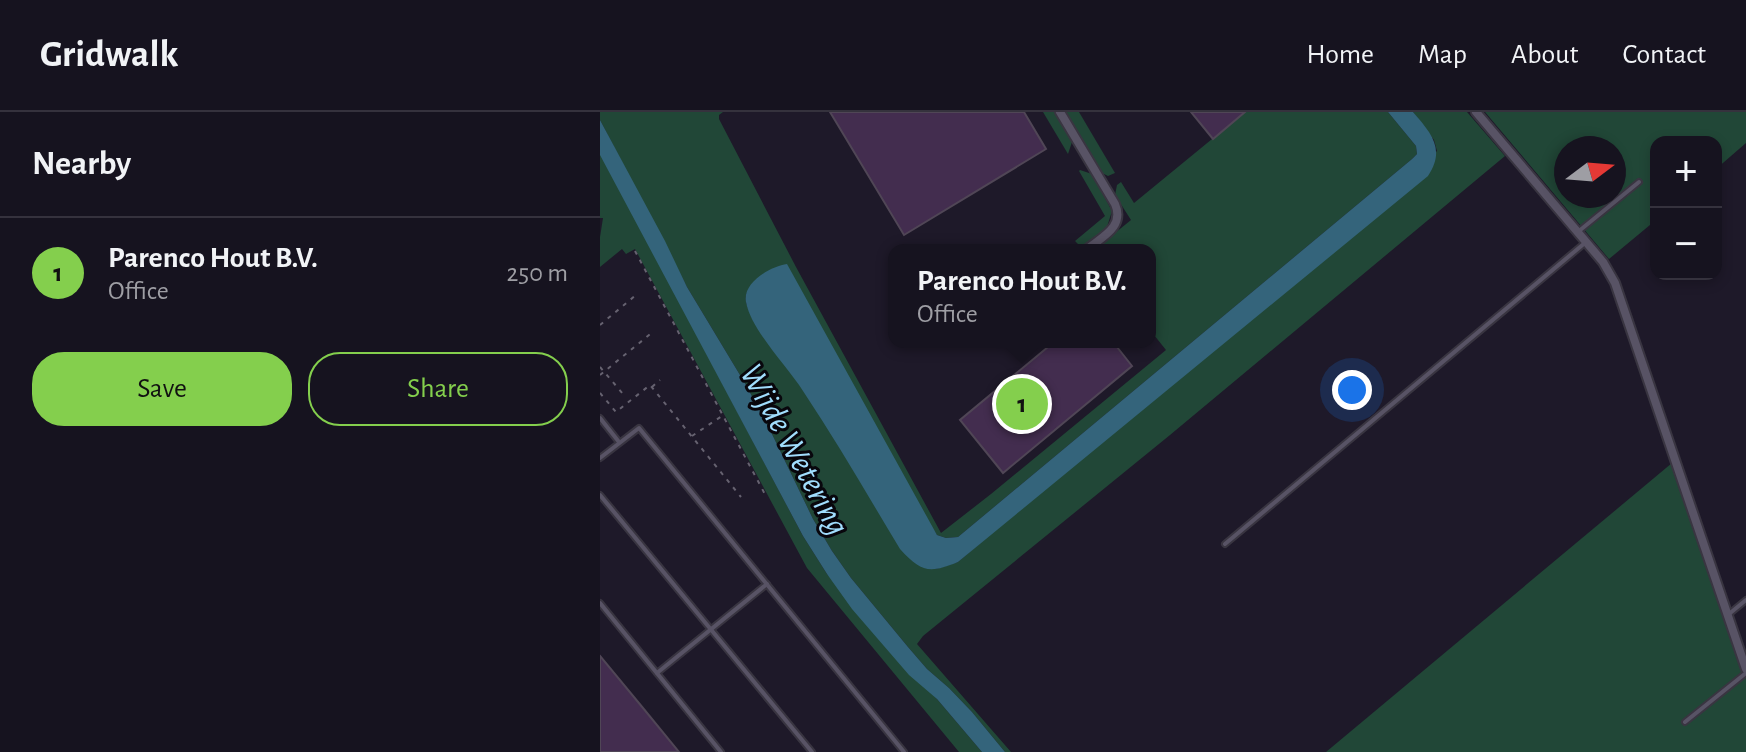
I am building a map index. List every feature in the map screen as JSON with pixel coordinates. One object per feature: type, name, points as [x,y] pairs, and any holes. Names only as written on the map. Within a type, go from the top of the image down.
[{"type":"street","points":[[1060,112],[1119,214],[1114,227],[1093,244]]},
{"type":"street","points":[[1476,112],[1603,262],[1615,283],[1746,671]]},
{"type":"lane","points":[[1578,232],[1639,182]]},
{"type":"lane","points":[[1225,544],[1586,242]]},
{"type":"lane","points":[[600,418],[619,442]]},
{"type":"lane","points":[[600,458],[639,428],[904,752]]},
{"type":"lane","points":[[600,495],[812,752]]},
{"type":"lane","points":[[657,673],[767,584]]},
{"type":"lane","points":[[1728,615],[1746,600]]},
{"type":"lane","points":[[600,603],[721,752]]},
{"type":"lane","points":[[1685,722],[1746,671]]},
{"type":"path","points":[[635,251],[767,498]]},
{"type":"path","points":[[600,325],[636,295]]},
{"type":"path","points":[[600,375],[654,331]]},
{"type":"path","points":[[600,367],[623,394]]},
{"type":"path","points":[[600,393],[616,412],[660,380]]},
{"type":"path","points":[[651,387],[741,497]]},
{"type":"path","points":[[692,436],[723,415]]},
{"type":"green space","points":[[600,112],[723,112],[719,119],[941,533],[1166,350],[1156,338],[1156,244],[1101,244],[1131,220],[1115,195],[1117,185],[1121,182],[1134,203],[1245,112],[1388,112],[1416,146],[1417,154],[1412,159],[958,537],[937,535],[758,278],[746,298],[753,320],[936,569],[958,562],[1437,151],[1434,140],[1413,112],[1467,112],[1505,156],[923,636],[917,644],[1011,752],[1005,752],[972,712],[908,647],[832,551],[746,385],[687,287],[600,120]]},
{"type":"green space","points":[[1043,112],[1054,112],[1072,142],[1068,154]]},
{"type":"green space","points":[[1066,112],[1079,112],[1115,173],[1108,176],[1102,173]]},
{"type":"green space","points":[[1485,112],[1746,112],[1746,143],[1722,164],[1722,136],[1650,136],[1650,225],[1609,259],[1566,208],[1626,208],[1626,136],[1554,136],[1554,194]]},
{"type":"green space","points":[[600,152],[803,536],[827,574],[982,752],[959,752],[807,568],[635,249],[626,254],[622,249],[600,267],[603,218],[600,218]]},
{"type":"green space","points":[[1079,171],[1092,174],[1112,211],[1107,227],[1087,244],[1075,241],[1105,216]]},
{"type":"green space","points":[[1672,463],[1746,679],[1746,752],[1326,752]]},
{"type":"water","points":[[1388,112],[1413,112],[1430,134],[1436,158],[1428,176],[958,562],[948,566],[926,569],[900,549],[816,410],[749,313],[746,302],[748,288],[766,272],[787,264],[937,535],[958,537],[1412,159],[1417,154],[1416,146]]},
{"type":"water","points":[[600,120],[687,287],[746,385],[832,551],[908,647],[972,712],[1005,752],[982,752],[937,699],[909,675],[852,609],[827,574],[803,536],[600,155]]},
{"type":"building","points":[[830,112],[1024,112],[1046,149],[904,235]]},
{"type":"building","points":[[1191,112],[1245,112],[1213,139]]},
{"type":"building","points":[[1047,348],[1118,348],[1132,366],[1003,473],[960,420]]},
{"type":"building","points":[[600,656],[643,708],[679,752],[600,752]]},
{"type":"place","name":"Parenco Hout B.V.","points":[[1022,404]]},
{"type":"water label","name":"Wijde Wetering","points":[[794,450]]}]
